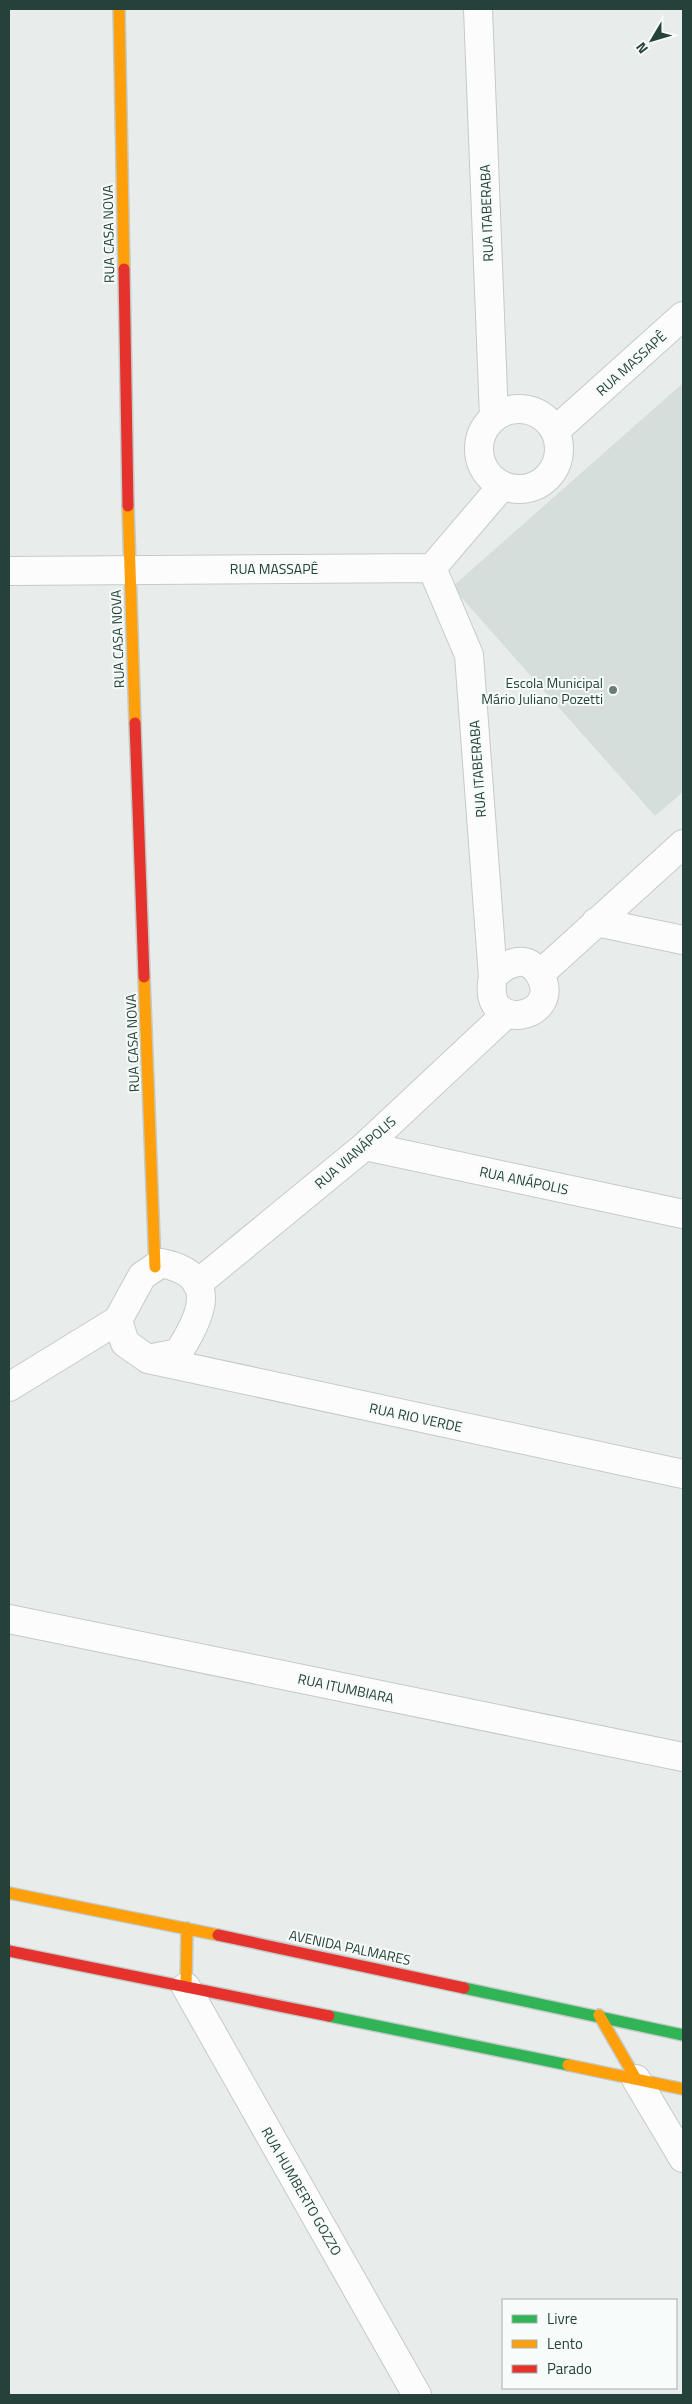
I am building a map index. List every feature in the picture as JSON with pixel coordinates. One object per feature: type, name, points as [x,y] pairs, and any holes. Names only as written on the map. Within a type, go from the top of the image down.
[{"type":"main road","name":"RUA CASA NOVA","points":[[119,9],[129,569],[155,1267]]},
{"type":"main road","name":"AVENIDA PALMARES","points":[[9,1893],[187,1928],[599,2015],[683,2035]]},
{"type":"main road","points":[[186,1987],[187,1928]]},
{"type":"main road","points":[[9,1951],[683,2089]]},
{"type":"main road","points":[[599,2015],[636,2079]]},
{"type":"street","name":"RUA ITABERABA","points":[[478,9],[494,418]]},
{"type":"street","name":"RUA MASSAPÊ","points":[[556,430],[683,316]]},
{"type":"street","points":[[522,407],[543,415],[556,430],[560,450],[555,470],[541,484],[522,490],[502,486],[485,471],[478,450],[484,427],[500,412],[522,407]]},
{"type":"street","points":[[432,568],[502,486]]},
{"type":"street","name":"RUA MASSAPÊ","points":[[9,571],[432,568]]},
{"type":"street","name":"RUA ITABERABA","points":[[432,568],[469,655],[493,977]]},
{"type":"street","points":[[540,974],[683,844]]},
{"type":"street","points":[[596,922],[683,940]]},
{"type":"street","points":[[515,962],[529,964],[540,974],[545,987],[542,1000],[533,1011],[520,1017],[506,1014],[495,1004],[490,991],[493,977],[502,967],[515,962]]},
{"type":"street","name":"RUA VIANÁPOLIS","points":[[197,1284],[365,1146],[506,1014]]},
{"type":"street","name":"RUA ANÁPOLIS","points":[[365,1146],[683,1214]]},
{"type":"street","points":[[9,1386],[118,1320],[142,1276],[161,1263],[177,1266],[189,1274],[197,1284],[203,1299],[193,1331],[178,1353],[148,1359],[125,1343],[118,1320]]},
{"type":"street","name":"RUA RIO VERDE","points":[[148,1359],[683,1474]]},
{"type":"street","name":"RUA ITUMBIARA","points":[[9,1619],[683,1757]]},
{"type":"street","name":"RUA HUMBERTO GOZZO","points":[[186,1987],[417,2395]]},
{"type":"street","points":[[636,2079],[683,2158]]},
{"type":"shaded area","name":"Escola Municipal Mário Juliano Pozetti","points":[[683,383],[683,792],[655,816],[452,587]]},
{"type":"traffic: fast","points":[[464,1988],[683,2035]]},
{"type":"traffic: fast","points":[[329,2016],[568,2065]]},
{"type":"traffic: slow","points":[[119,9],[124,269]]},
{"type":"traffic: slow","points":[[128,506],[135,723]]},
{"type":"traffic: slow","points":[[144,977],[155,1267]]},
{"type":"traffic: slow","points":[[9,1893],[218,1935]]},
{"type":"traffic: slow","points":[[186,1987],[187,1928]]},
{"type":"traffic: slow","points":[[599,2015],[636,2079]]},
{"type":"traffic: slow","points":[[568,2065],[683,2089]]},
{"type":"traffic: jam","points":[[124,269],[128,506]]},
{"type":"traffic: jam","points":[[135,723],[144,977]]},
{"type":"traffic: jam","points":[[218,1935],[464,1988]]},
{"type":"traffic: jam","points":[[9,1951],[329,2016]]},
{"type":"place","name":"Escola Municipal Mário Juliano Pozetti","points":[[613,690]]}]
